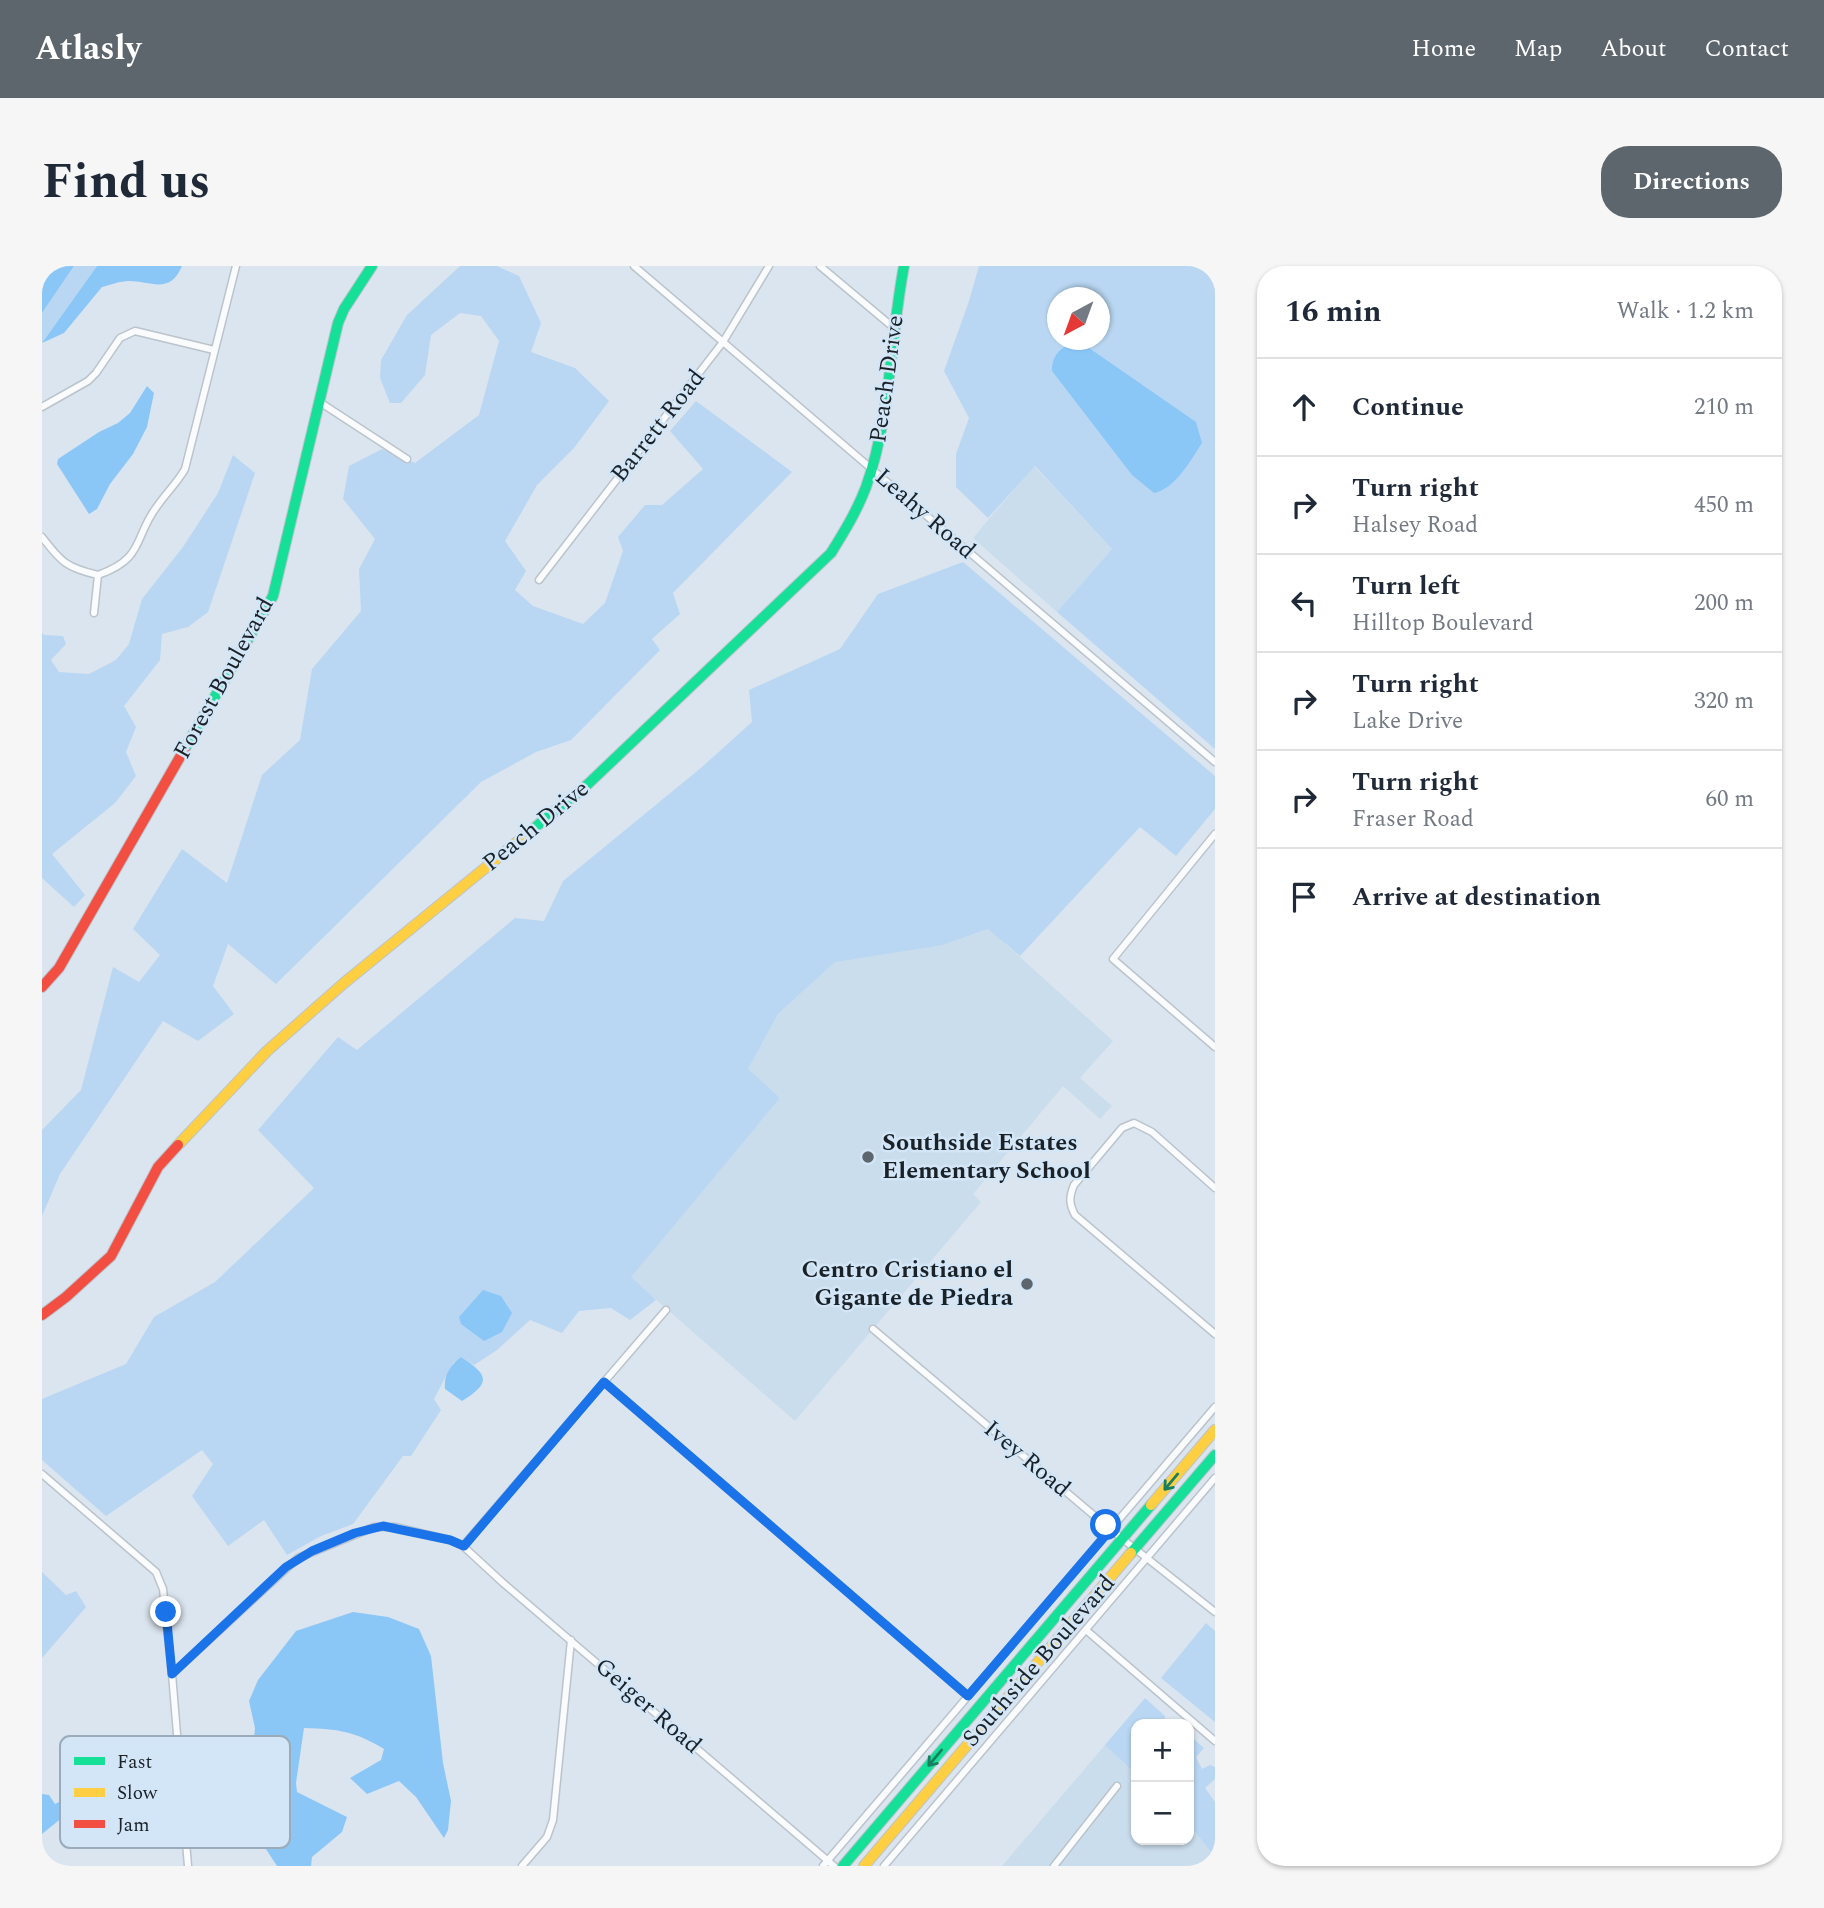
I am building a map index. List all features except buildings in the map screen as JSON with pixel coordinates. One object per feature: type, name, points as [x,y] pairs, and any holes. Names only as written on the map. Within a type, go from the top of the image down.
[{"type":"main road","name":"Forest Boulevard","points":[[42,986],[58,968],[273,596],[338,323],[372,266]]},
{"type":"main road","name":"Peach Drive","points":[[42,1315],[111,1256],[158,1167],[267,1051],[375,957],[588,784],[691,682],[831,553],[844,536],[879,447],[904,266]]},
{"type":"main road","name":"Southside Boulevard","points":[[843,1866],[1215,1430]]},
{"type":"main road","name":"Southside Boulevard","points":[[864,1866],[1215,1455]]},
{"type":"street","points":[[42,537],[59,560],[68,567],[99,575],[116,569],[129,559],[156,506],[185,469],[236,266]]},
{"type":"street","name":"Leahy Road","points":[[634,266],[1215,762]]},
{"type":"street","name":"Barrett Road","points":[[539,580],[723,342],[769,266]]},
{"type":"street","points":[[820,266],[894,328]]},
{"type":"street","points":[[42,407],[88,381],[120,338],[135,331],[214,350]]},
{"type":"street","points":[[318,401],[407,459]]},
{"type":"street","points":[[94,613],[99,575]]},
{"type":"street","points":[[1215,834],[1113,959],[1215,1046]]},
{"type":"street","points":[[1215,1188],[1152,1132],[1134,1123],[1122,1128],[1074,1185],[1069,1195],[1075,1215],[1215,1334]]},
{"type":"street","points":[[172,1674],[286,1567],[312,1551],[355,1533],[383,1526],[450,1540],[464,1546],[666,1310]]},
{"type":"street","name":"Ivey Road","points":[[873,1329],[1111,1529],[1215,1612]]},
{"type":"street","points":[[604,1382],[968,1696]]},
{"type":"street","points":[[828,1864],[1215,1407]]},
{"type":"street","points":[[42,1474],[156,1572],[163,1589],[177,1736]]},
{"type":"street","points":[[884,1866],[1215,1478]]},
{"type":"street","name":"Geiger Road","points":[[464,1546],[502,1582],[828,1864]]},
{"type":"street","points":[[1086,1630],[1215,1741]]},
{"type":"street","points":[[522,1866],[547,1837],[553,1821],[571,1640]]},
{"type":"street","points":[[1054,1866],[1117,1786]]},
{"type":"street","points":[[186,1848],[188,1866]]},
{"type":"shaded area","points":[[74,266],[97,266],[42,343],[42,313]]},
{"type":"shaded area","points":[[460,266],[497,266],[519,276],[541,323],[531,352],[575,368],[609,401],[574,448],[537,485],[505,541],[526,571],[515,590],[533,606],[583,624],[605,603],[623,551],[618,537],[645,505],[662,505],[703,469],[670,431],[696,401],[792,472],[673,593],[680,614],[652,639],[660,650],[571,740],[536,752],[481,782],[276,984],[228,944],[213,986],[234,1014],[198,1041],[163,1021],[60,1174],[42,1216],[42,1130],[81,1090],[113,967],[139,982],[160,955],[133,929],[182,849],[227,883],[262,775],[300,740],[312,669],[361,611],[359,569],[375,539],[343,499],[349,466],[382,449],[415,463],[479,415],[499,341],[481,316],[460,313],[431,335],[425,375],[401,403],[390,403],[380,378],[381,360],[407,315]]},
{"type":"shaded area","points":[[979,266],[1215,266],[1215,749],[1057,612],[1112,549],[1035,466],[988,518],[956,487],[956,454],[969,418],[944,371]]},
{"type":"shaded area","points":[[233,455],[255,473],[208,612],[188,627],[162,634],[160,660],[124,706],[136,727],[126,752],[136,776],[115,803],[52,854],[85,895],[74,907],[42,878],[42,633],[63,636],[66,644],[51,660],[59,672],[89,674],[116,660],[129,644],[142,599],[183,547],[218,493]]},
{"type":"shaded area","points":[[1034,466],[1112,549],[1057,612],[973,538]]},
{"type":"shaded area","points":[[963,562],[1215,776],[1215,809],[1176,856],[1140,827],[1020,956],[988,929],[943,945],[835,962],[778,1014],[748,1069],[780,1098],[631,1277],[656,1300],[630,1320],[611,1308],[579,1311],[562,1333],[530,1320],[497,1350],[474,1365],[461,1357],[453,1363],[434,1399],[441,1410],[411,1456],[403,1456],[353,1524],[321,1536],[287,1555],[264,1520],[228,1546],[192,1496],[213,1464],[202,1450],[106,1516],[42,1460],[42,1399],[126,1364],[154,1317],[215,1282],[314,1188],[258,1130],[338,1037],[357,1050],[515,918],[544,921],[563,881],[702,767],[752,722],[749,690],[840,649],[878,594]]},
{"type":"shaded area","name":"Southside Estates Elementary School","points":[[989,929],[1113,1041],[1080,1078],[1112,1106],[1100,1119],[1063,1086],[973,1194],[981,1202],[795,1421],[630,1277],[780,1098],[747,1070],[778,1014],[836,961],[943,945]]},
{"type":"shaded area","points":[[42,1572],[66,1595],[76,1591],[86,1607],[42,1658]]},
{"type":"shaded area","points":[[1206,1623],[1215,1631],[1215,1722],[1161,1678]]},
{"type":"shaded area","points":[[1145,1698],[1165,1716],[1165,1719],[1131,1719],[1131,1769],[1105,1745]]},
{"type":"shaded area","points":[[1194,1739],[1204,1748],[1196,1757],[1202,1769],[1210,1765],[1215,1767],[1215,1779],[1205,1788],[1215,1802],[1215,1866],[1208,1866],[1214,1856],[1194,1830]]},
{"type":"shaded area","points":[[1105,1745],[1131,1769],[1131,1845],[1194,1845],[1194,1830],[1214,1856],[1208,1866],[1002,1866]]},
{"type":"water","points":[[53,266],[74,266],[42,313],[42,277]]},
{"type":"water","points":[[97,266],[182,266],[172,281],[166,283],[126,281],[102,287],[64,333],[42,343]]},
{"type":"water","points":[[1062,350],[1092,350],[1196,422],[1202,443],[1176,480],[1154,493],[1132,475],[1052,371],[1053,361]]},
{"type":"water","points":[[147,386],[154,393],[147,427],[133,454],[110,484],[97,509],[89,514],[57,464],[58,459],[118,423],[130,413]]},
{"type":"water","points":[[483,1290],[501,1296],[512,1313],[502,1332],[484,1341],[461,1324],[459,1317]]},
{"type":"water","points":[[461,1357],[477,1369],[483,1379],[478,1389],[462,1401],[445,1389],[448,1371]]},
{"type":"water","points":[[353,1612],[388,1617],[419,1629],[431,1656],[443,1763],[451,1801],[448,1830],[444,1838],[416,1797],[399,1781],[367,1794],[350,1778],[381,1760],[384,1749],[346,1732],[304,1728],[297,1792],[347,1817],[342,1832],[312,1857],[311,1866],[277,1866],[265,1848],[290,1848],[290,1736],[254,1736],[249,1701],[258,1680],[296,1631]]},
{"type":"water","points":[[42,1794],[49,1795],[55,1804],[60,1802],[60,1819],[42,1834]]},
{"type":"traffic: fast","points":[[184,750],[273,596],[338,323],[372,266]]},
{"type":"traffic: fast","points":[[522,838],[588,784],[831,553],[859,504],[881,433],[904,266]]},
{"type":"traffic: fast","points":[[1131,1553],[1215,1455]]},
{"type":"traffic: fast","points":[[843,1866],[1151,1505]]},
{"type":"traffic: slow","points":[[178,1145],[267,1051],[344,983],[522,838]]},
{"type":"traffic: slow","points":[[1151,1505],[1215,1430]]},
{"type":"traffic: slow","points":[[864,1866],[1131,1553]]},
{"type":"traffic: jam","points":[[42,987],[59,968],[184,750]]},
{"type":"traffic: jam","points":[[42,1315],[111,1256],[158,1167],[178,1145]]},
{"type":"place","name":"Southside Estates Elementary School","points":[[868,1157]]},
{"type":"place","name":"Centro Cristiano el Gigante de Piedra","points":[[1027,1284]]},
{"type":"route","points":[[166,1612],[172,1674],[286,1567],[312,1551],[355,1533],[383,1526],[450,1540],[464,1546],[604,1382],[968,1696],[1111,1529],[1106,1525]]}]
